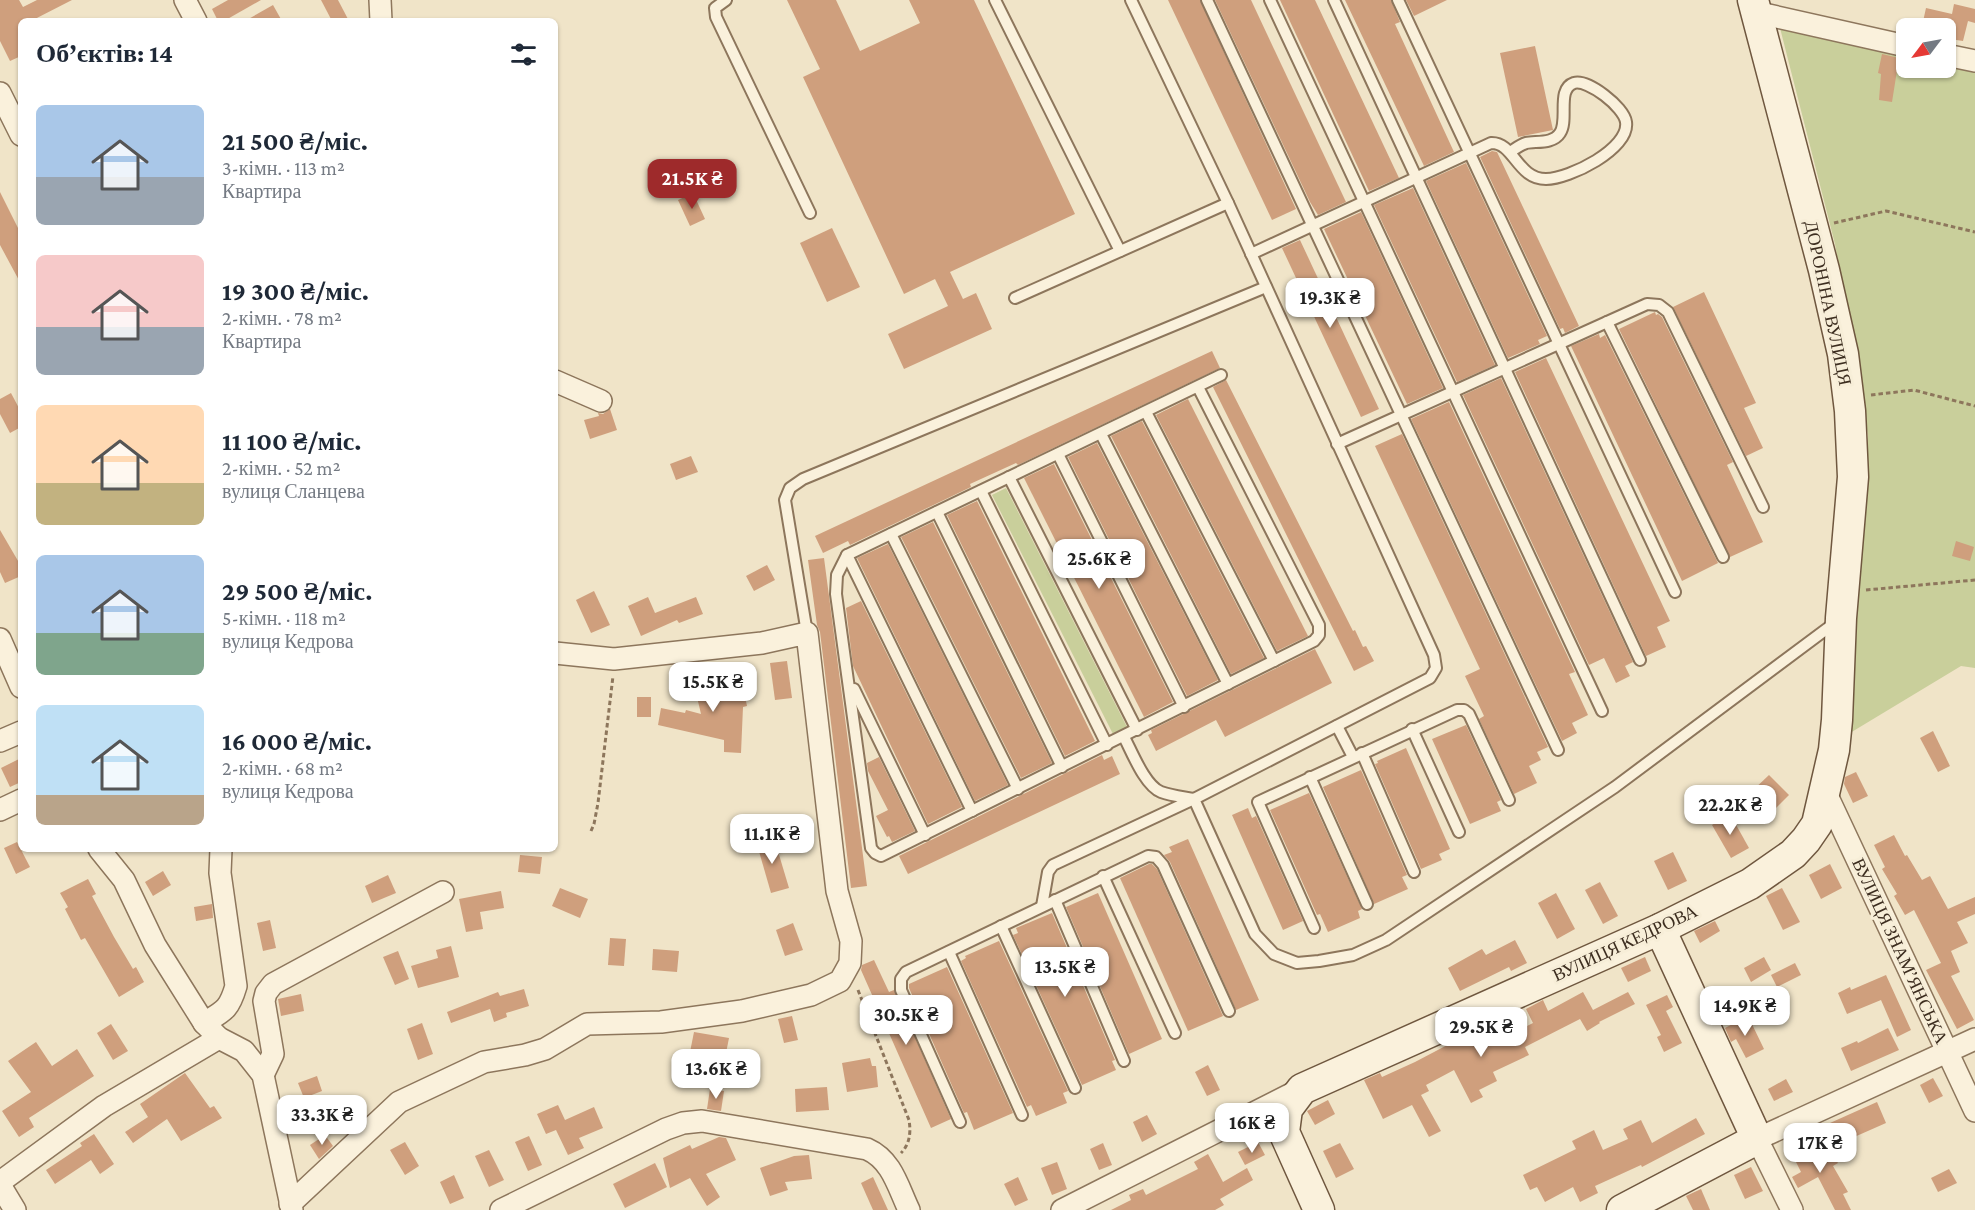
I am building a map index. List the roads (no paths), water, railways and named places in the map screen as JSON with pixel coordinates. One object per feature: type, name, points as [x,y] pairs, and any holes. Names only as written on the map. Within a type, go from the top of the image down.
[{"type":"street","points":[[186,0],[195,18]]},
{"type":"street","points":[[380,0],[381,18]]},
{"type":"street","points":[[1754,6],[1896,43]]},
{"type":"street","name":"ДОРОНІНА ВУЛИЦЯ","points":[[1754,6],[1813,227],[1843,354],[1848,397],[1853,477],[1842,605],[1836,730],[1826,791]]},
{"type":"street","points":[[1956,57],[1975,61]]},
{"type":"street","points":[[0,93],[18,129]]},
{"type":"street","points":[[558,382],[601,401]]},
{"type":"street","points":[[291,1207],[399,1102],[484,1062],[525,1055],[546,1048],[587,1024],[661,1022],[741,1011],[812,995],[840,981],[850,963],[851,941],[837,891],[807,633],[762,643],[614,659],[558,652]]},
{"type":"street","points":[[0,639],[18,680]]},
{"type":"street","points":[[0,741],[18,733]]},
{"type":"street","name":"ВУЛИЦЯ КЕДРОВА","points":[[1062,1210],[1302,1089],[1660,929],[1750,884],[1793,854],[1806,840],[1816,824],[1826,791]]},
{"type":"street","name":"ВУЛИЦЯ ЗНАМ’ЯНСЬКА","points":[[1826,791],[1975,1111]]},
{"type":"street","points":[[0,810],[18,801]]},
{"type":"street","points":[[101,852],[123,880],[155,945],[204,1023],[219,1038],[244,1051],[263,1075],[291,1207]]},
{"type":"street","points":[[204,1023],[227,1009],[236,986],[220,873],[221,852]]},
{"type":"street","points":[[263,1075],[273,1054],[264,1001],[266,993],[273,984],[443,892]]},
{"type":"street","points":[[1660,929],[1792,1210]]},
{"type":"street","points":[[15,1210],[0,1183],[104,1106],[219,1038]]},
{"type":"street","points":[[1622,1210],[1757,1139],[1975,1039]]},
{"type":"street","points":[[1302,1089],[1287,1109],[1284,1132],[1319,1210]]},
{"type":"street","points":[[501,1210],[683,1123],[702,1121],[867,1149],[895,1157],[909,1210]]},
{"type":"lane","points":[[726,0],[715,8],[716,17],[810,213]]},
{"type":"lane","points":[[995,0],[1120,251]]},
{"type":"lane","points":[[1042,906],[1048,872],[1053,865],[1194,799],[1337,726],[1430,678],[1436,668],[1434,655],[1228,203],[1131,0]]},
{"type":"lane","points":[[1207,0],[1558,750]]},
{"type":"lane","points":[[1270,0],[1602,711]]},
{"type":"lane","points":[[1334,0],[1640,660]]},
{"type":"lane","points":[[1398,0],[1675,592]]},
{"type":"lane","points":[[1251,254],[1469,153],[1496,143],[1510,152],[1520,167],[1534,177],[1545,179],[1563,177],[1591,164],[1618,143],[1627,123],[1623,112],[1597,90],[1588,84],[1575,83],[1568,87],[1564,95],[1564,124],[1559,135],[1551,140],[1525,143],[1510,152]]},
{"type":"lane","points":[[1016,298],[1228,203]]},
{"type":"lane","points":[[807,633],[785,500],[790,488],[803,479],[1266,287]]},
{"type":"lane","points":[[1337,444],[1647,304],[1659,305],[1668,312],[1762,507]]},
{"type":"lane","points":[[1607,322],[1723,557]]},
{"type":"lane","points":[[1198,387],[1319,625],[1319,635],[1314,641],[1274,662],[972,812],[881,856],[875,853],[871,848],[836,594],[837,575],[847,555],[1221,375]]},
{"type":"lane","points":[[1146,412],[1274,662]]},
{"type":"lane","points":[[1101,434],[1228,684]]},
{"type":"lane","points":[[1058,454],[1184,707]]},
{"type":"lane","points":[[1009,477],[1137,730]]},
{"type":"lane","points":[[981,491],[1107,745]]},
{"type":"lane","points":[[937,512],[1062,767]]},
{"type":"lane","points":[[891,534],[1018,789]]},
{"type":"lane","points":[[847,555],[972,812]]},
{"type":"lane","points":[[1194,799],[1255,934],[1274,954],[1297,963],[1353,955],[1386,940],[1408,926],[1615,787],[1842,605]]},
{"type":"lane","points":[[849,680],[925,835]]},
{"type":"lane","points":[[1314,928],[1258,802],[1457,710],[1464,710],[1469,714],[1509,800]]},
{"type":"lane","points":[[1337,726],[1357,755],[1414,872]]},
{"type":"lane","points":[[1412,729],[1458,832]]},
{"type":"lane","points":[[1124,737],[1153,787],[1160,792],[1194,799]]},
{"type":"lane","points":[[1310,777],[1367,904]]},
{"type":"lane","points":[[960,1122],[901,990],[901,979],[906,972],[1148,856],[1156,857],[1163,865],[1229,1011]]},
{"type":"lane","points":[[1103,876],[1175,1033]]},
{"type":"lane","points":[[1055,900],[1125,1060]]},
{"type":"lane","points":[[1001,926],[1075,1088]]},
{"type":"lane","points":[[949,951],[1022,1115]]}]
